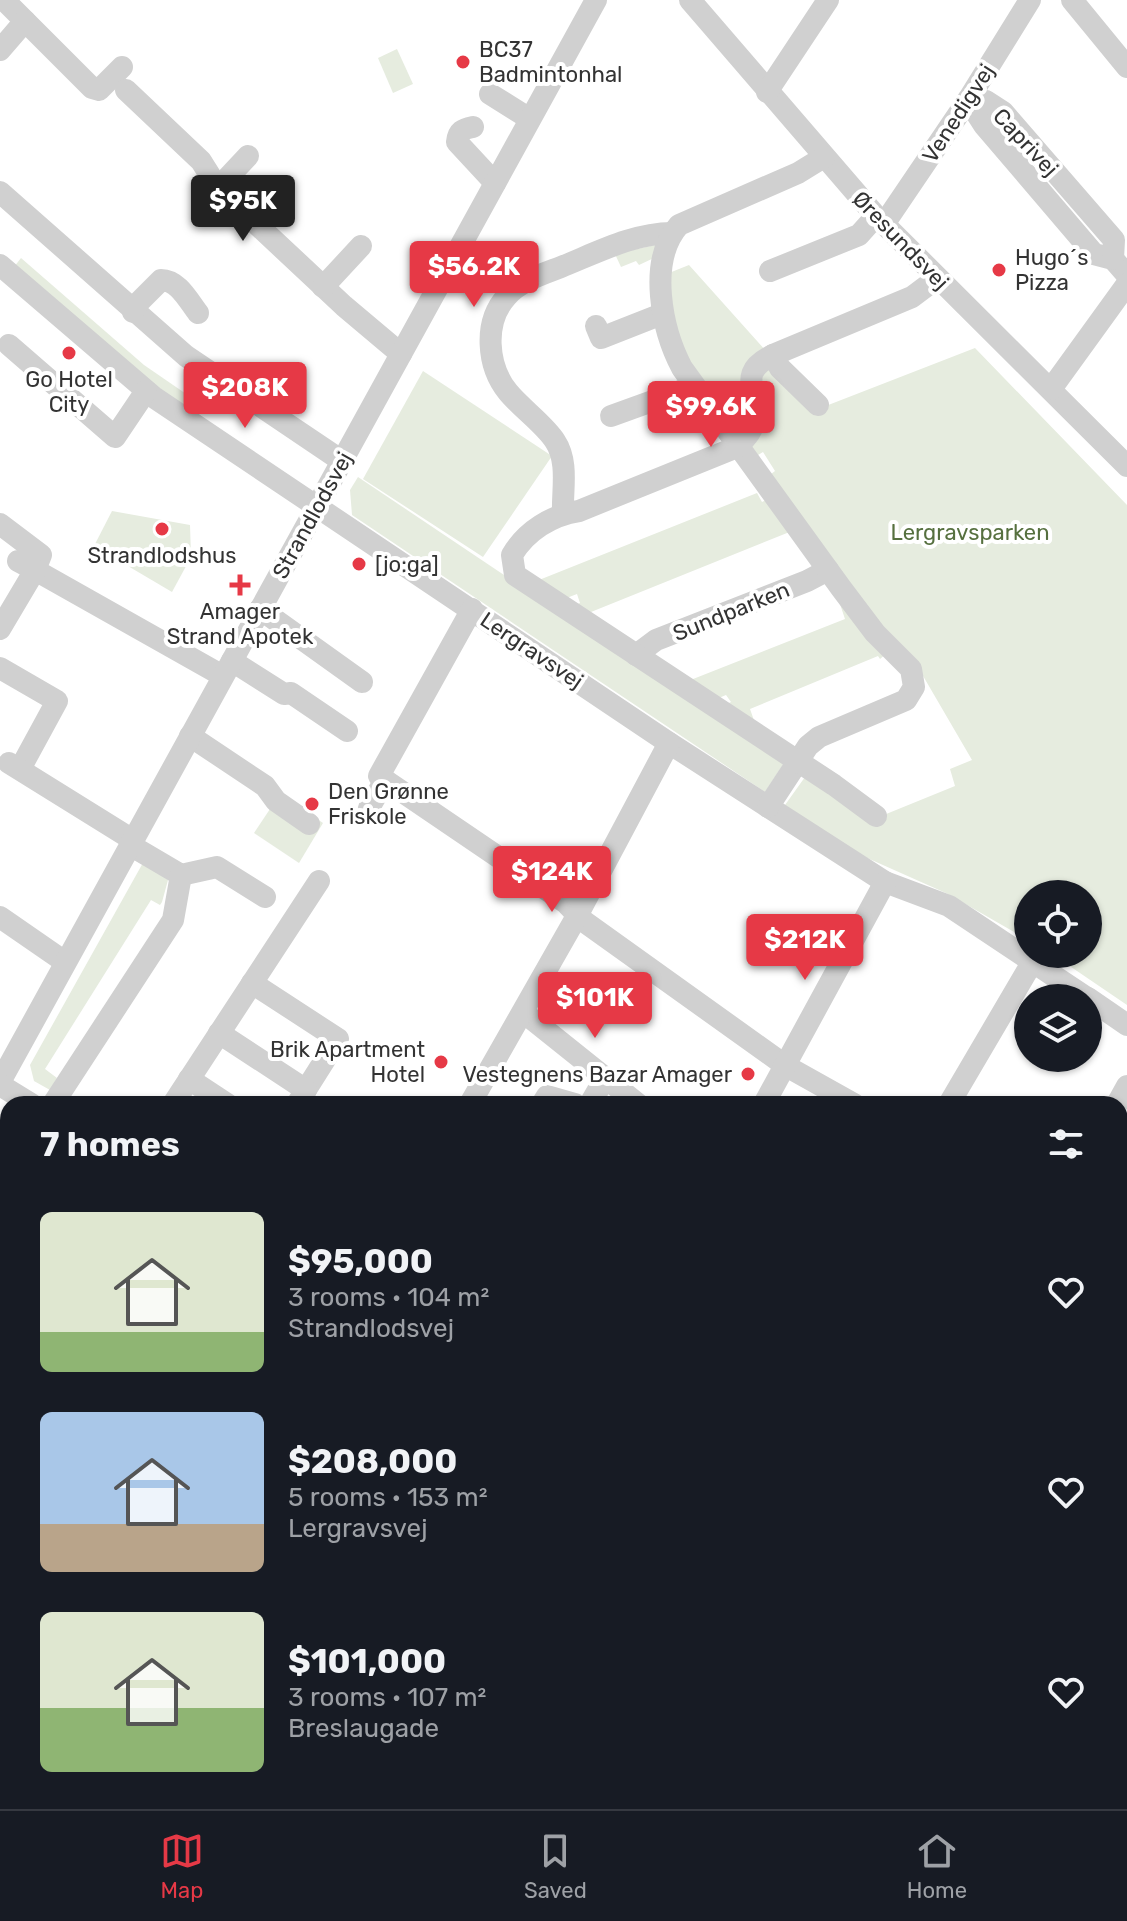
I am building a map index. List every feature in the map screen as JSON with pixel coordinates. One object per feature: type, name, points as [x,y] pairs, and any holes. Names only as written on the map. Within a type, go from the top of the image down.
[{"type":"street","points":[[4,0],[92,88],[99,90],[122,67]]},
{"type":"street","name":"Strandlodsvej","points":[[0,1083],[596,0]]},
{"type":"street","name":"Øresundsvej","points":[[690,0],[880,220],[1127,466]]},
{"type":"street","points":[[767,92],[828,0]]},
{"type":"street","name":"Venedigvej","points":[[880,220],[968,100],[1030,0]]},
{"type":"street","points":[[1072,0],[1125,64]]},
{"type":"street","points":[[0,50],[25,21]]},
{"type":"street","points":[[1125,64],[1127,39]]},
{"type":"street","points":[[126,90],[201,161],[218,188],[323,287],[401,354]]},
{"type":"street","points":[[490,94],[530,119]]},
{"type":"street","name":"Caprivej","points":[[968,100],[984,125],[1094,254],[1120,267]]},
{"type":"street","points":[[473,127],[463,129],[457,142],[495,183]]},
{"type":"street","points":[[218,188],[248,156]]},
{"type":"street","points":[[768,807],[808,746],[819,737],[899,704],[911,694],[914,687],[911,669],[875,633],[694,386],[674,352],[662,314],[662,275],[672,233],[679,225],[798,173],[824,157]]},
{"type":"street","points":[[0,192],[186,356],[342,461]]},
{"type":"street","points":[[770,271],[859,235],[880,220]]},
{"type":"street","points":[[563,513],[563,463],[555,441],[495,375],[492,346],[497,311],[508,295],[531,279],[650,233],[672,233]]},
{"type":"street","points":[[323,287],[361,246]]},
{"type":"street","name":"Lergravsvej","points":[[0,265],[146,391],[768,807],[885,882],[949,906],[1014,949]]},
{"type":"street","points":[[133,312],[153,288],[166,279],[174,283],[198,313]]},
{"type":"street","points":[[737,447],[750,433],[755,415],[750,386],[756,366],[773,355],[912,297],[936,279]]},
{"type":"street","points":[[1051,389],[1127,284]]},
{"type":"street","points":[[596,326],[601,338],[662,314]]},
{"type":"street","points":[[9,345],[115,437],[146,391]]},
{"type":"street","points":[[773,355],[780,368],[818,405]]},
{"type":"street","points":[[611,416],[694,386]]},
{"type":"street","name":"Sundparken","points":[[737,447],[544,523],[518,544],[512,555],[515,575],[834,785],[876,816]]},
{"type":"street","points":[[0,524],[41,555],[26,566],[0,629]]},
{"type":"street","points":[[26,566],[227,668],[284,694],[291,693],[347,731]]},
{"type":"street","name":"Sundparken","points":[[636,655],[656,640],[828,570]]},
{"type":"street","points":[[260,609],[362,682]]},
{"type":"street","points":[[369,808],[472,609]]},
{"type":"street","points":[[0,668],[57,701],[15,766],[181,875],[217,867],[265,897]]},
{"type":"street","points":[[190,736],[265,786],[276,801],[309,824]]},
{"type":"street","points":[[475,1096],[577,916],[669,743]]},
{"type":"street","points":[[382,778],[566,903],[577,916],[786,1066],[840,1096]]},
{"type":"street","points":[[58,1096],[173,920],[181,875]]},
{"type":"street","points":[[178,1096],[319,881]]},
{"type":"street","points":[[769,1096],[885,882]]},
{"type":"street","points":[[0,917],[65,962]]},
{"type":"street","points":[[954,1096],[1029,968]]},
{"type":"street","name":"Lergravsvej","points":[[1043,968],[1067,984]]},
{"type":"street","points":[[252,983],[338,1039],[302,1096]]},
{"type":"street","name":"Lergravsvej","points":[[1102,1008],[1127,1025]]},
{"type":"street","points":[[523,1012],[628,1096]]},
{"type":"street","points":[[219,1033],[300,1096]]},
{"type":"street","points":[[595,1096],[605,1078]]},
{"type":"street","points":[[189,1079],[215,1096]]},
{"type":"street","points":[[0,1083],[19,1096]]},
{"type":"green space","points":[[397,49],[413,84],[393,93],[378,58]]},
{"type":"green space","points":[[655,245],[656,257],[639,265],[636,261],[621,267],[615,254]]},
{"type":"green space","points":[[21,258],[144,365],[192,398],[184,409],[14,267]]},
{"type":"green space","name":"Lergravsparken","points":[[689,265],[818,409],[975,348],[1127,505],[1127,1005],[1102,988],[1102,984],[1096,984],[1073,968],[1102,968],[1102,880],[1014,880],[1014,932],[948,894],[856,853],[785,805],[805,777],[869,821],[955,786],[950,769],[972,760],[919,669],[872,619],[767,477],[775,471],[763,452],[753,458],[670,332],[669,273]]},
{"type":"green space","points":[[423,371],[552,456],[483,557],[363,479]]},
{"type":"green space","points":[[358,477],[784,763],[765,792],[352,515],[350,490]]},
{"type":"green space","points":[[757,493],[762,502],[768,499],[792,531],[591,612],[573,606],[580,603],[577,594],[564,599],[539,580]]},
{"type":"green space","points":[[112,511],[190,525],[191,557],[172,592],[94,546]]},
{"type":"green space","points":[[839,601],[886,654],[750,709],[756,726],[723,706],[731,702],[726,695],[714,700],[688,681],[845,619]]},
{"type":"green space","points":[[280,794],[323,823],[299,863],[254,833]]},
{"type":"green space","points":[[144,861],[168,880],[162,902],[160,905],[151,900],[45,1069],[57,1078],[50,1090],[34,1081],[30,1065]]},
{"type":"place","name":"BC37 Badmintonhal","points":[[463,62]]},
{"type":"place","name":"Hugo´s Pizza","points":[[999,270]]},
{"type":"place","name":"Go Hotel City","points":[[69,353]]},
{"type":"place","name":"Strandlodshus","points":[[162,529]]},
{"type":"place","name":"[jo:ga]","points":[[359,564]]},
{"type":"place","name":"Amager Strand Apotek","points":[[240,585]]},
{"type":"place","name":"Den Grønne Friskole","points":[[312,804]]},
{"type":"place","name":"Brik Apartment Hotel","points":[[441,1062]]},
{"type":"place","name":"Vestegnens Bazar Amager","points":[[748,1074]]}]
